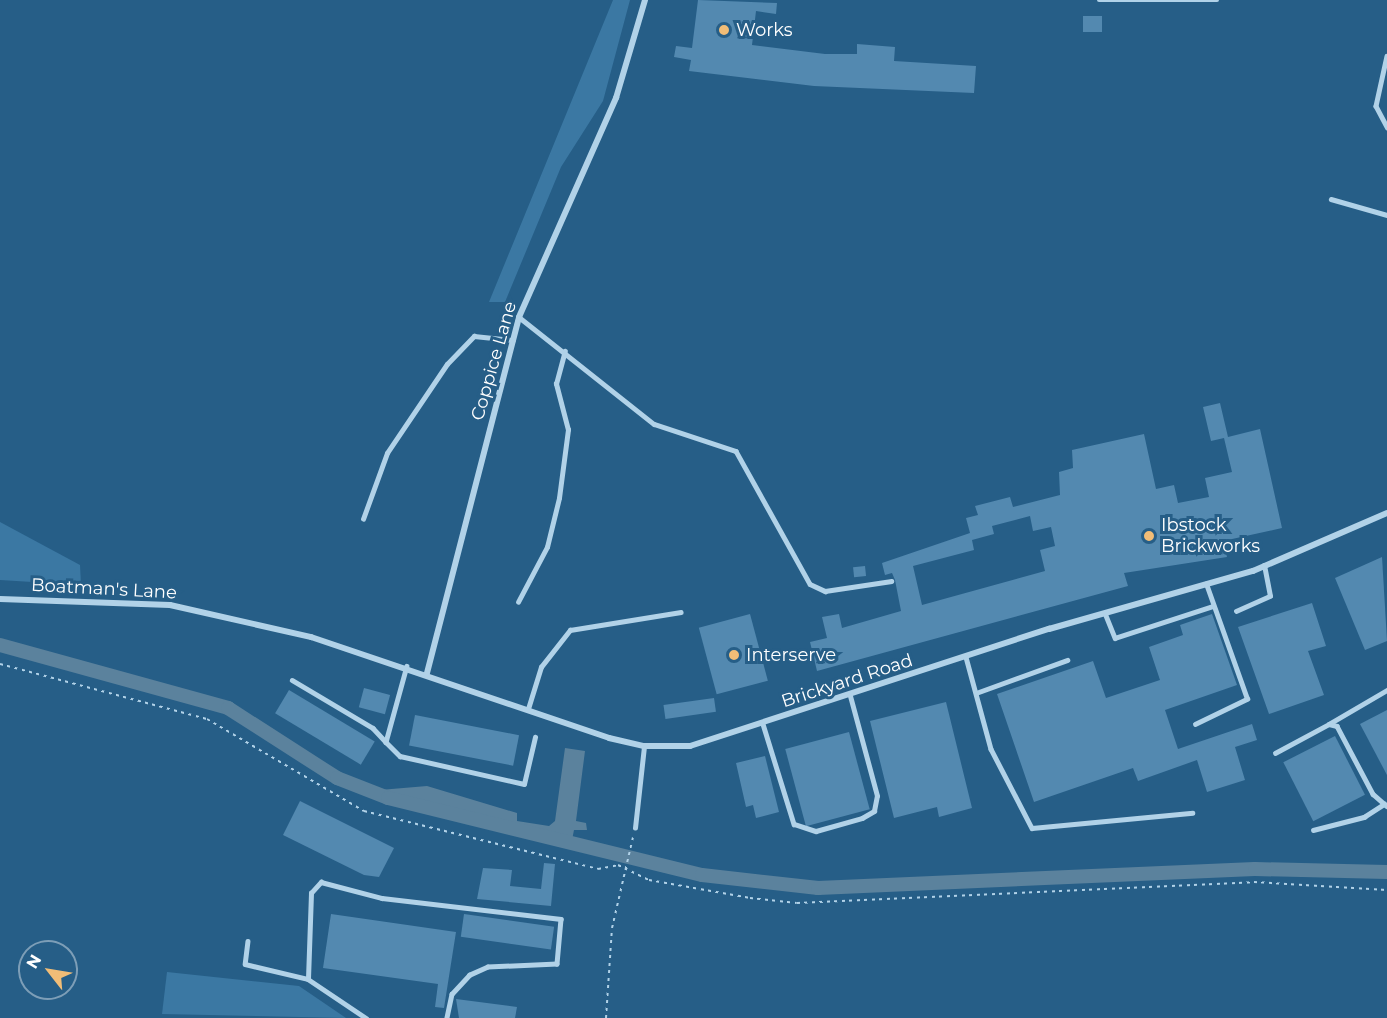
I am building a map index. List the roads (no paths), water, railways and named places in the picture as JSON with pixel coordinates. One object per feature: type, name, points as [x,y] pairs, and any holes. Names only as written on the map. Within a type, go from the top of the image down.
[{"type":"street","name":"Coppice Lane","points":[[428,673],[519,317],[616,98],[645,0]]},
{"type":"street","name":"Brickyard Road","points":[[310,637],[407,666],[528,709],[645,746],[690,746],[1106,613],[1264,566],[1387,513]]},
{"type":"street","name":"Boatman's Lane","points":[[0,599],[170,605],[310,637]]},
{"type":"lane","points":[[1099,0],[1216,0]]},
{"type":"lane","points":[[1387,56],[1376,106],[1387,127]]},
{"type":"lane","points":[[1330,199],[1387,215]]},
{"type":"lane","points":[[519,317],[565,351],[654,424],[736,451],[810,584],[825,591],[891,581]]},
{"type":"lane","points":[[363,519],[387,453],[447,364],[474,336],[513,340]]},
{"type":"lane","points":[[518,602],[547,547],[559,498],[568,430],[556,384],[565,351]]},
{"type":"lane","points":[[1236,611],[1270,596],[1264,566]]},
{"type":"lane","points":[[1195,723],[1247,699],[1206,584]]},
{"type":"lane","points":[[1106,613],[1115,638],[1213,606]]},
{"type":"lane","points":[[528,709],[547,655],[570,630],[681,612]]},
{"type":"lane","points":[[966,657],[991,749],[1032,828],[1192,813]]},
{"type":"lane","points":[[976,693],[1067,660]]},
{"type":"lane","points":[[386,742],[407,666]]},
{"type":"lane","points":[[292,680],[373,728],[400,756],[524,784],[536,737]]},
{"type":"lane","points":[[1275,753],[1387,690]]},
{"type":"lane","points":[[763,724],[794,824],[816,831],[862,818],[874,811],[877,796],[850,696]]},
{"type":"lane","points":[[1313,830],[1364,817],[1385,805],[1373,794],[1337,726],[1329,724]]},
{"type":"lane","points":[[635,828],[645,746]]},
{"type":"lane","points":[[308,980],[311,894],[321,882],[382,898],[561,920],[557,964],[488,967],[470,975],[452,994],[447,1018]]},
{"type":"lane","points":[[248,941],[245,964],[308,980],[366,1018]]},
{"type":"waterway","points":[[0,645],[228,708],[337,778],[388,798],[702,875],[818,888],[1255,869],[1387,872]]},
{"type":"place","name":"Works","points":[[724,30]]},
{"type":"place","name":"Ibstock Brickworks","points":[[1149,536]]},
{"type":"place","name":"Interserve","points":[[734,655]]}]
